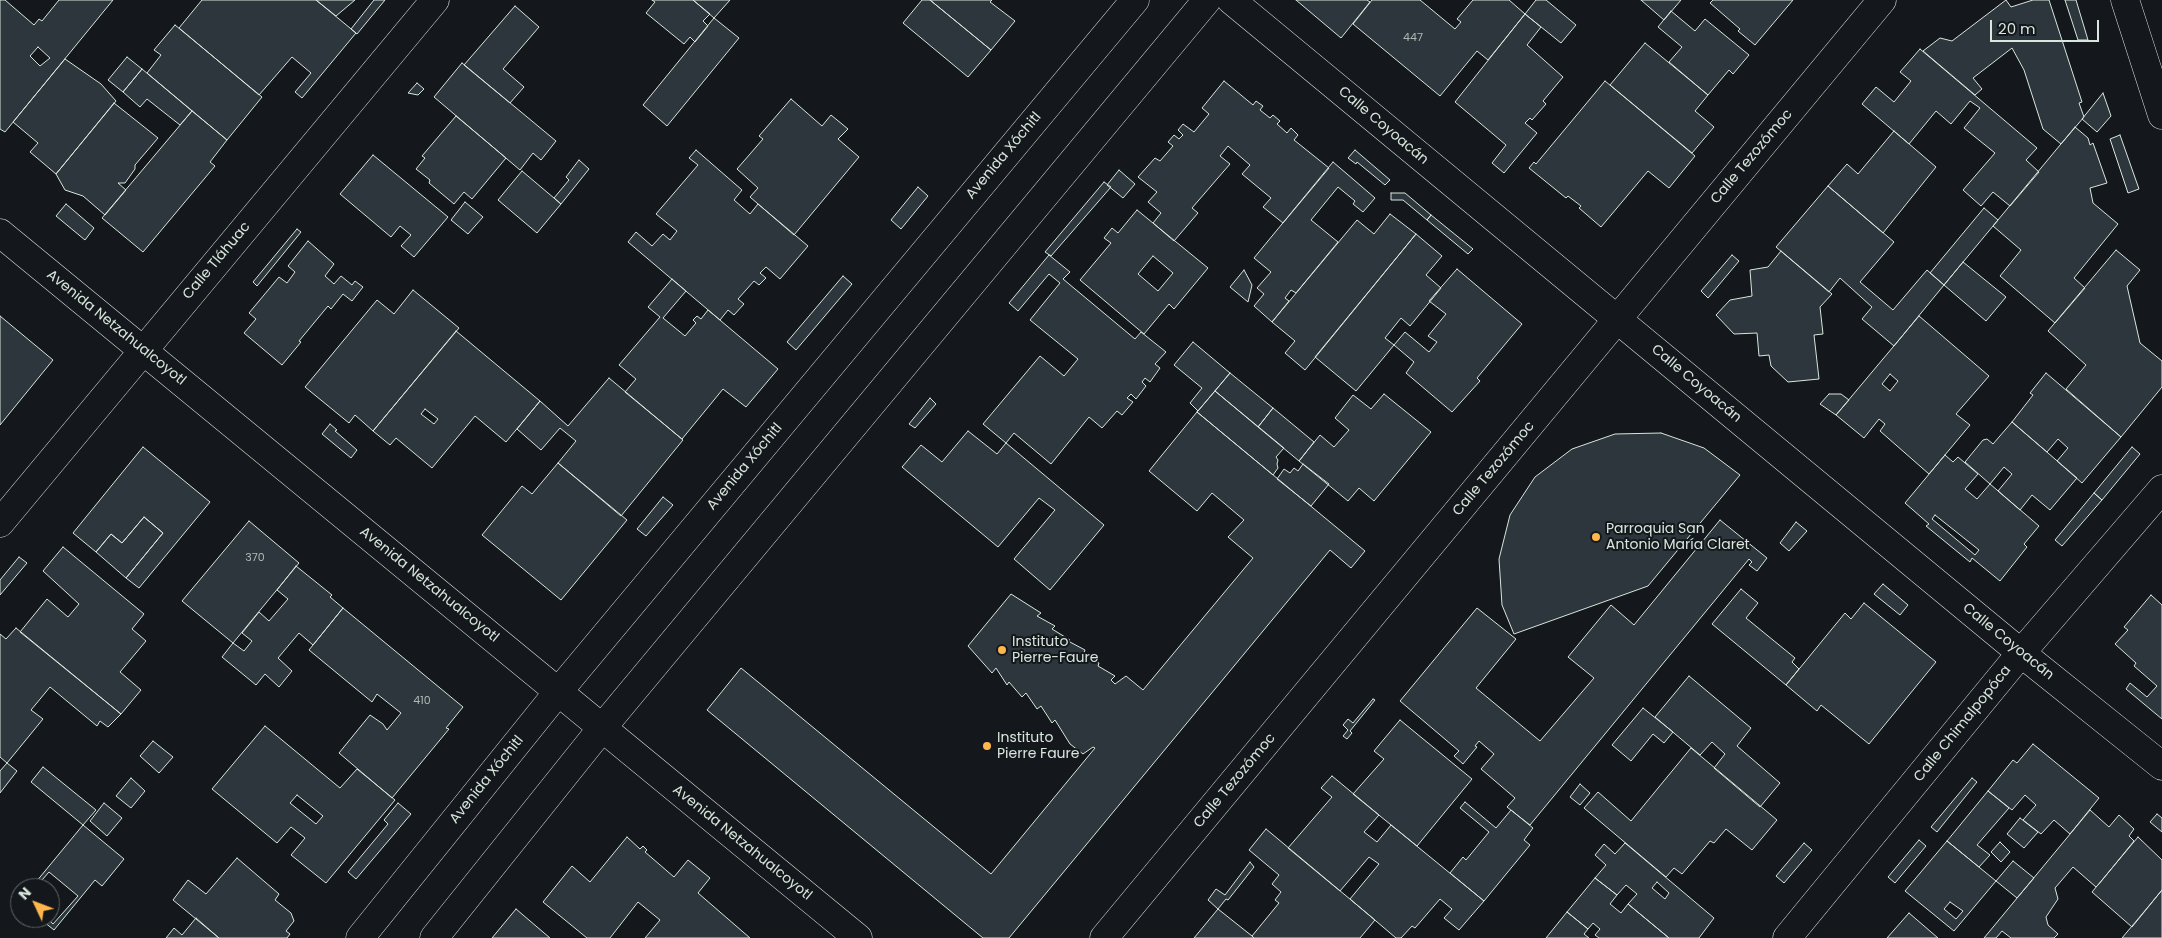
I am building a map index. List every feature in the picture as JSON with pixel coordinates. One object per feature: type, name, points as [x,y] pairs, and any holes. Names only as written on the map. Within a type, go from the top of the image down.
[{"type":"street","name":"Calle Tláhuac","points":[[0,523],[435,0]]},
{"type":"street","name":"Avenida Xóchitl","points":[[360,938],[558,692],[1135,0]]},
{"type":"street","points":[[434,938],[602,728],[1207,0]]},
{"type":"street","name":"Calle Coyoacán","points":[[1231,0],[2021,653],[2162,766]]},
{"type":"street","name":"Calle Tezozómoc","points":[[1104,938],[1882,0]]},
{"type":"street","points":[[2125,0],[2162,115]]},
{"type":"street","name":"Avenida Netzahualcoyotl","points":[[0,233],[858,938]]},
{"type":"street","name":"Calle Chimalpopóca","points":[[1787,938],[2021,653],[2162,489]]},
{"type":"building","points":[[0,0],[5,0],[34,25],[39,19],[42,21],[59,0],[113,0],[5,132],[0,129]],"holes":[[[38,47],[50,58],[40,66],[30,56]]]},
{"type":"building","points":[[202,0],[316,0],[356,33],[302,98],[295,92],[311,73],[292,57],[259,95],[179,28]]},
{"type":"building","points":[[316,0],[355,0],[336,16]]},
{"type":"building","points":[[374,0],[385,0],[357,34],[351,29]]},
{"type":"building","points":[[652,0],[693,0],[710,14],[703,21],[708,26],[695,42],[690,37],[684,44],[646,13],[655,2]]},
{"type":"building","points":[[693,0],[730,0],[714,18]]},
{"type":"building","points":[[922,0],[930,0],[991,50],[968,77],[903,23]]},
{"type":"building","points":[[930,0],[992,0],[990,2],[1015,21],[991,50]]},
{"type":"building","points":[[1296,0],[1367,0],[1370,2],[1341,38]]},
{"type":"building","points":[[1372,0],[1420,0],[1455,29],[1461,22],[1457,19],[1473,0],[1509,0],[1525,14],[1488,60],[1477,51],[1440,96],[1353,24]]},
{"type":"building","points":[[1536,0],[1546,0],[1576,25],[1561,43],[1525,14]]},
{"type":"building","points":[[1641,0],[1681,0],[1664,20]]},
{"type":"building","points":[[1713,0],[1793,0],[1755,45],[1710,3]]},
{"type":"building","points":[[2006,0],[2011,7],[2033,0],[2049,0],[2082,102],[2079,103],[2084,117],[2061,144],[2043,129],[2024,70],[2012,48],[1973,78],[1982,89],[1975,95],[1923,51],[1940,38],[1952,41]]},
{"type":"building","points":[[2065,0],[2076,0],[2088,40],[2078,40]]},
{"type":"building","points":[[515,6],[539,27],[503,69],[524,87],[510,103],[464,65]]},
{"type":"building","points":[[1671,11],[1695,31],[1705,19],[1749,55],[1733,74],[1729,70],[1708,95],[1669,62],[1682,47],[1658,27]]},
{"type":"building","points":[[1525,14],[1541,27],[1527,45],[1563,77],[1543,101],[1546,104],[1532,120],[1530,118],[1525,123],[1537,133],[1504,173],[1492,163],[1506,145],[1455,102]]},
{"type":"building","points":[[714,18],[739,38],[667,126],[643,105]]},
{"type":"building","points":[[175,25],[262,97],[227,140],[147,73],[161,55],[154,50]]},
{"type":"building","points":[[1645,43],[1708,95],[1695,111],[1714,127],[1692,153],[1610,85]]},
{"type":"building","points":[[1920,49],[2037,148],[2026,160],[2039,172],[2010,206],[1993,192],[1981,206],[1963,190],[1995,153],[1964,128],[1980,108],[1970,101],[1951,124],[1936,111],[1909,144],[1862,104],[1876,87],[1894,102],[1911,81],[1900,72]]},
{"type":"building","points":[[127,57],[142,69],[123,92],[108,80]]},
{"type":"building","points":[[65,59],[101,84],[116,101],[56,174],[30,152],[38,143],[13,122]]},
{"type":"building","points":[[462,63],[556,141],[541,160],[533,153],[520,170],[434,97]]},
{"type":"building","points":[[142,69],[192,111],[180,125],[147,99],[140,107],[123,92]]},
{"type":"building","points":[[1224,81],[1253,105],[1256,101],[1263,106],[1260,110],[1270,118],[1273,115],[1280,121],[1277,124],[1287,133],[1291,128],[1298,135],[1294,140],[1329,168],[1283,223],[1263,207],[1271,198],[1242,174],[1250,165],[1228,146],[1220,156],[1230,164],[1192,208],[1198,213],[1174,241],[1153,223],[1161,213],[1148,202],[1157,192],[1138,177],[1155,158],[1160,161],[1173,146],[1168,142],[1174,135],[1179,139],[1183,135],[1178,130],[1183,124],[1194,132],[1209,114],[1202,108]]},
{"type":"building","points":[[1605,81],[1695,156],[1669,188],[1648,171],[1601,227],[1579,208],[1581,206],[1568,196],[1566,198],[1529,168],[1534,162],[1536,164]]},
{"type":"building","points":[[417,83],[424,89],[418,95],[408,93]]},
{"type":"building","points":[[2103,93],[2111,116],[2097,132],[2082,119]]},
{"type":"building","points":[[791,99],[822,126],[831,115],[848,129],[838,139],[859,157],[794,235],[750,197],[758,188],[737,169],[763,139],[759,136]]},
{"type":"building","points":[[114,103],[158,138],[135,165],[135,169],[125,183],[118,183],[126,190],[105,215],[83,196],[65,190],[56,174]]},
{"type":"building","points":[[192,111],[227,140],[210,162],[215,166],[143,252],[102,218]]},
{"type":"building","points":[[456,116],[506,158],[472,199],[464,192],[454,204],[416,169],[425,158],[422,156]]},
{"type":"building","points":[[2075,127],[2088,138],[2090,145],[2093,143],[2107,183],[2090,188],[2093,203],[2118,224],[2074,278],[2085,288],[2055,323],[2000,276],[2021,250],[1993,226]]},
{"type":"building","points":[[1894,131],[1936,167],[1883,233],[1828,186],[1847,164],[1858,174]]},
{"type":"building","points":[[2120,135],[2139,189],[2128,193],[2110,139]]},
{"type":"building","points":[[696,150],[742,190],[734,200],[750,214],[758,204],[808,246],[780,279],[766,267],[760,273],[766,278],[759,285],[754,281],[738,299],[744,304],[734,315],[728,310],[720,320],[628,242],[636,232],[652,246],[663,234],[670,240],[677,231],[656,214],[698,165],[689,158]]},
{"type":"building","points":[[1355,150],[1390,180],[1385,185],[1357,162],[1356,164],[1348,158]]},
{"type":"building","points":[[373,155],[448,217],[414,257],[401,246],[411,235],[400,226],[391,237],[340,194]]},
{"type":"building","points":[[579,160],[589,169],[561,204],[554,198],[569,180],[566,177]]},
{"type":"building","points":[[1333,162],[1375,198],[1363,212],[1353,204],[1355,201],[1338,187],[1311,220],[1338,242],[1296,293],[1291,290],[1285,298],[1289,301],[1272,322],[1254,306],[1264,294],[1257,288],[1271,272],[1254,258]]},
{"type":"building","points":[[1119,170],[1135,184],[1123,198],[1107,185]]},
{"type":"building","points":[[522,171],[561,204],[537,233],[498,200]]},
{"type":"building","points":[[1104,182],[1111,187],[1051,256],[1045,252]]},
{"type":"building","points":[[1828,186],[1894,242],[1860,282],[1893,310],[1927,270],[1944,285],[1894,346],[1862,319],[1872,307],[1840,278],[1829,292],[1776,247]]},
{"type":"building","points":[[918,187],[928,196],[901,229],[891,220]]},
{"type":"building","points":[[1391,193],[1405,193],[1431,215],[1427,220],[1403,200],[1391,200]]},
{"type":"building","points":[[465,202],[483,217],[468,234],[451,220]]},
{"type":"building","points":[[66,204],[94,228],[85,240],[56,216]]},
{"type":"building","points":[[1984,208],[1998,220],[1944,285],[1930,273]]},
{"type":"building","points":[[1137,210],[1208,268],[1174,309],[1169,304],[1144,334],[1080,280],[1111,243],[1104,238],[1112,228],[1118,233]],"holes":[[[1153,256],[1173,273],[1158,291],[1138,274]]]},
{"type":"building","points":[[1390,214],[1416,234],[1305,370],[1285,353],[1295,341],[1272,322],[1357,220],[1374,234]]},
{"type":"building","points":[[1431,215],[1473,249],[1468,254],[1427,220]]},
{"type":"building","points":[[297,229],[301,232],[257,286],[253,282]]},
{"type":"building","points":[[1416,234],[1442,256],[1426,275],[1441,288],[1410,326],[1401,318],[1385,338],[1394,345],[1356,391],[1315,357]]},
{"type":"building","points":[[308,241],[334,264],[325,276],[334,284],[341,276],[352,285],[355,281],[363,287],[352,301],[343,294],[331,309],[328,306],[282,365],[244,333],[256,319],[249,313],[279,277],[287,283],[295,272],[288,266]]},
{"type":"building","points":[[2116,250],[2140,270],[2127,286],[2140,343],[2162,361],[2162,387],[2121,437],[2066,389],[2086,365],[2048,331]]},
{"type":"building","points":[[1781,251],[1832,294],[1820,307],[1823,334],[1814,335],[1819,379],[1788,382],[1771,366],[1769,355],[1759,356],[1757,333],[1734,334],[1716,315],[1730,300],[1752,296],[1750,270],[1768,267]]},
{"type":"building","points":[[1049,255],[1070,272],[1063,279],[1135,339],[1141,332],[1166,352],[1155,364],[1160,368],[1150,382],[1145,378],[1142,382],[1146,386],[1136,399],[1131,394],[1127,398],[1133,402],[1122,415],[1117,411],[1102,428],[1089,417],[1051,464],[1014,433],[1006,443],[983,424],[1040,356],[1064,376],[1078,359],[1030,320],[1060,283],[1049,274],[1018,311],[1009,303]]},
{"type":"building","points":[[1732,255],[1739,261],[1708,298],[1701,291]]},
{"type":"building","points":[[1963,262],[2006,297],[1986,321],[1944,285]]},
{"type":"building","points":[[1457,269],[1522,324],[1477,378],[1480,381],[1452,412],[1406,373],[1414,362],[1394,345],[1405,332],[1429,352],[1437,342],[1428,336],[1446,314],[1429,301]]},
{"type":"building","points":[[1244,270],[1252,285],[1248,302],[1230,287]]},
{"type":"building","points":[[843,276],[852,284],[796,350],[787,342]]},
{"type":"building","points":[[672,279],[686,291],[663,318],[685,336],[696,323],[693,320],[697,316],[701,319],[708,310],[778,369],[746,407],[723,389],[682,439],[625,392],[636,379],[619,365],[660,317],[648,307]]},
{"type":"building","points":[[413,290],[459,328],[373,431],[355,415],[349,423],[305,387],[377,300],[394,314]]},
{"type":"building","points":[[0,316],[53,360],[0,425]]},
{"type":"building","points":[[1919,316],[1989,376],[1956,414],[1970,425],[1929,474],[1880,431],[1885,424],[1879,419],[1864,438],[1836,415]],"holes":[[[1890,374],[1898,381],[1890,391],[1882,384]]]},
{"type":"building","points":[[456,331],[540,401],[506,442],[475,416],[432,468],[396,438],[390,445],[373,431]],"holes":[[[425,409],[438,419],[434,424],[421,414]]]},
{"type":"building","points":[[1193,342],[1230,373],[1198,411],[1190,403],[1202,388],[1174,365]]},
{"type":"building","points":[[1230,373],[1273,408],[1258,427],[1215,391]]},
{"type":"building","points":[[2046,373],[2121,437],[2082,483],[2057,461],[2068,448],[2058,439],[2047,452],[2012,422],[2033,395],[2030,393]]},
{"type":"building","points":[[609,378],[683,440],[621,516],[558,463],[576,441],[560,428],[541,450],[517,429],[540,401],[568,426]]},
{"type":"building","points":[[1215,391],[1284,448],[1276,457],[1278,468],[1273,475],[1197,412]]},
{"type":"building","points":[[1384,394],[1431,432],[1374,501],[1359,488],[1348,501],[1299,461],[1320,435],[1334,447],[1349,430],[1335,418],[1353,395],[1371,409]]},
{"type":"building","points":[[1829,394],[1841,394],[1849,400],[1836,415],[1820,404]]},
{"type":"building","points":[[930,398],[936,404],[915,428],[909,424]]},
{"type":"building","points":[[1273,408],[1314,442],[1299,461],[1258,427]]},
{"type":"building","points":[[1197,412],[1365,551],[1351,568],[1330,550],[1009,938],[983,938],[707,710],[741,668],[991,874],[1095,748],[1093,747],[1083,754],[1070,744],[1055,720],[1052,723],[1041,706],[1037,709],[1026,693],[1022,697],[1009,682],[1007,685],[996,668],[992,673],[968,646],[1011,594],[1041,613],[1037,616],[1055,626],[1052,629],[1070,640],[1068,641],[1085,650],[1083,655],[1099,663],[1098,666],[1115,676],[1111,680],[1115,684],[1126,676],[1143,690],[1253,558],[1228,537],[1244,520],[1212,493],[1197,511],[1149,471]]},
{"type":"building","points":[[2012,422],[2077,478],[2050,510],[2032,495],[2020,510],[1998,491],[2012,474],[2004,467],[1990,484],[1965,462],[1983,440],[1987,439],[1993,444]]},
{"type":"building","points":[[330,424],[337,430],[335,431],[357,450],[351,458],[322,434]]},
{"type":"building","points":[[968,431],[997,454],[1006,443],[1104,525],[1050,590],[1014,559],[1055,510],[1039,498],[998,547],[902,467],[921,445],[942,462]]},
{"type":"building","name":"Parroquia San Antonio María Claret","points":[[1661,433],[1704,448],[1740,475],[1648,586],[1514,634],[1502,605],[1499,559],[1510,515],[1535,477],[1572,449],[1615,434]]},
{"type":"building","points":[[143,447],[210,502],[139,588],[126,578],[163,533],[144,517],[122,543],[111,534],[96,552],[73,533]]},
{"type":"building","points":[[2132,447],[2140,454],[2102,500],[2094,493]]},
{"type":"building","points":[[1945,455],[1953,462],[1958,457],[1978,474],[1965,489],[1977,499],[1990,484],[2039,526],[2024,544],[2027,547],[2000,581],[1972,558],[1970,562],[1926,526],[1929,524],[1905,503]],"holes":[[[1935,515],[1979,550],[1975,555],[1932,519]]]},
{"type":"building","points":[[558,463],[627,520],[561,600],[482,535],[522,486],[532,494]]},
{"type":"building","points":[[1303,464],[1329,484],[1311,506],[1277,479],[1284,469],[1290,473],[1294,468],[1298,471]]},
{"type":"building","points":[[2094,493],[2102,500],[2062,546],[2055,540]]},
{"type":"building","points":[[663,497],[673,505],[646,536],[637,529]]},
{"type":"building","points":[[144,517],[163,533],[126,578],[96,552],[111,534],[122,543]]},
{"type":"building","points":[[1720,520],[1767,558],[1757,571],[1749,565],[1752,562],[1749,559],[1530,825],[1507,807],[1515,798],[1481,769],[1494,754],[1479,741],[1475,746],[1477,747],[1463,764],[1454,756],[1459,751],[1400,701],[1477,608],[1516,639],[1476,688],[1540,741],[1594,678],[1568,657],[1611,605],[1634,625]]},
{"type":"building","points":[[249,521],[299,563],[233,643],[182,601]]},
{"type":"building","points":[[1796,522],[1807,531],[1789,551],[1780,543]]},
{"type":"building","points":[[63,547],[144,614],[132,629],[146,641],[120,672],[141,690],[121,714],[20,632],[47,599],[68,617],[79,604],[43,571]]},
{"type":"building","points":[[19,557],[27,563],[0,595],[0,580]]},
{"type":"building","points":[[296,566],[332,595],[330,597],[343,608],[313,645],[299,633],[278,658],[292,671],[279,687],[265,674],[256,685],[222,657],[233,643],[244,651],[252,641],[242,633],[259,612],[269,621],[288,599],[277,590]]},
{"type":"building","points":[[1883,584],[1908,605],[1900,615],[1874,594]]},
{"type":"building","points":[[1741,589],[1758,603],[1746,618],[1795,658],[1792,662],[1799,669],[1786,685],[1712,624]]},
{"type":"building","points":[[2151,595],[2162,605],[2162,719],[2126,689],[2130,683],[2147,697],[2157,686],[2134,666],[2136,663],[2115,644],[2128,630],[2124,627]]},
{"type":"building","points":[[1864,603],[1936,662],[1869,744],[1821,705],[1817,711],[1786,685],[1845,613],[1851,619]]},
{"type":"building","points":[[343,608],[463,707],[446,728],[449,729],[392,798],[339,753],[370,715],[383,724],[387,730],[401,713],[377,694],[372,702],[309,650]]},
{"type":"building","points":[[16,628],[121,714],[108,727],[100,721],[97,726],[50,687],[31,710],[43,719],[7,763],[0,757],[0,634],[6,639]]},
{"type":"building","points":[[1689,676],[1751,728],[1737,746],[1780,783],[1760,807],[1714,768],[1725,754],[1712,742],[1700,755],[1655,717]]},
{"type":"building","points":[[1373,699],[1375,700],[1350,731],[1352,733],[1347,739],[1343,736],[1348,730],[1343,725],[1348,719],[1353,723]]},
{"type":"building","points":[[1643,708],[1673,732],[1664,743],[1653,734],[1631,761],[1612,745]]},
{"type":"building","points":[[1400,720],[1472,779],[1417,846],[1353,794],[1384,759],[1374,751]]},
{"type":"building","points":[[265,726],[340,788],[357,769],[395,800],[326,883],[291,855],[305,838],[291,827],[277,843],[212,789]],"holes":[[[297,795],[323,816],[316,824],[290,803]]]},
{"type":"building","points":[[153,741],[173,757],[159,773],[140,756]]},
{"type":"building","points":[[2033,744],[2099,798],[2070,834],[2054,820],[2041,834],[2023,820],[2036,805],[2025,795],[2012,810],[1988,791],[2013,760],[2017,763]]},
{"type":"building","points":[[1691,748],[1777,820],[1752,850],[1726,829],[1714,843],[1710,841],[1682,874],[1674,868],[1666,877],[1584,808],[1598,792],[1631,821]]},
{"type":"building","points":[[7,763],[17,771],[0,793],[0,771]]},
{"type":"building","points":[[43,767],[96,810],[83,825],[31,782]]},
{"type":"building","points":[[1332,776],[1379,815],[1364,832],[1377,842],[1391,825],[1484,901],[1459,930],[1444,918],[1452,909],[1440,899],[1415,928],[1412,926],[1401,938],[1396,938],[1350,899],[1379,864],[1369,857],[1340,891],[1288,848],[1332,797],[1321,788]]},
{"type":"building","points":[[131,778],[145,791],[131,808],[116,796]]},
{"type":"building","points":[[1972,778],[1977,782],[1937,832],[1931,827]]},
{"type":"building","points":[[1580,784],[1590,793],[1580,805],[1570,797]]},
{"type":"building","points":[[1988,791],[2009,808],[1977,845],[1990,855],[1979,867],[1947,841]]},
{"type":"building","points":[[1465,802],[1496,828],[1511,810],[1533,828],[1524,840],[1530,845],[1484,901],[1450,873],[1463,857],[1466,860],[1489,832],[1460,808]]},
{"type":"building","points":[[104,803],[122,818],[107,836],[90,821]]},
{"type":"building","points":[[398,803],[411,814],[356,879],[348,872],[388,824],[384,820]]},
{"type":"building","points":[[2090,810],[2109,827],[2119,815],[2134,829],[2129,836],[2134,841],[2096,887],[2073,867],[2055,888],[2058,899],[2046,917],[2048,925],[2058,934],[2054,938],[2011,938],[2002,931],[1996,938],[1984,938]]},
{"type":"building","points":[[2157,814],[2162,818],[2162,832],[2150,822]]},
{"type":"building","points":[[2020,818],[2038,832],[2024,848],[2007,834]]},
{"type":"building","points":[[83,825],[124,859],[102,886],[95,880],[60,923],[60,916],[78,896],[60,881],[60,878],[56,878],[49,872],[44,878],[39,878]]},
{"type":"building","points":[[1266,829],[1375,920],[1360,938],[1254,938],[1252,936],[1279,903],[1275,900],[1281,892],[1272,884],[1279,875],[1249,850]]},
{"type":"building","points":[[627,837],[640,849],[643,846],[647,850],[645,852],[674,877],[688,860],[710,878],[698,893],[750,938],[645,938],[660,920],[638,902],[610,938],[587,938],[543,902],[572,866],[590,882]]},
{"type":"building","points":[[2138,837],[2162,860],[2162,890],[2132,927],[2092,892]]},
{"type":"building","points":[[1919,840],[1926,846],[1895,883],[1888,877]]},
{"type":"building","points":[[1947,841],[1996,881],[1954,931],[1905,891]],"holes":[[[1950,902],[1963,911],[1956,919],[1944,909]]]},
{"type":"building","points":[[2000,842],[2010,852],[2001,862],[1991,852]]},
{"type":"building","points":[[1625,843],[1714,918],[1699,938],[1669,938],[1628,904],[1637,894],[1626,885],[1617,895],[1595,878],[1606,865],[1595,855],[1604,844],[1615,854]],"holes":[[[1657,882],[1669,893],[1665,899],[1652,888]]]},
{"type":"building","points":[[1804,843],[1812,850],[1784,883],[1776,876]]},
{"type":"building","points":[[237,858],[279,894],[275,900],[291,913],[294,921],[286,931],[290,934],[287,938],[219,938],[173,900],[188,880],[206,894]]},
{"type":"building","points":[[2013,861],[2034,878],[2017,898],[1996,881]]},
{"type":"building","points":[[1250,862],[1254,867],[1228,900],[1226,899],[1218,909],[1208,900],[1216,889],[1225,895]]},
{"type":"building","points":[[1595,878],[1617,895],[1610,904],[1621,913],[1628,904],[1669,938],[1599,938],[1595,935],[1600,929],[1593,923],[1588,929],[1567,912]]},
{"type":"building","points":[[2162,890],[2162,938],[2122,938],[2148,907]]},
{"type":"building","points":[[516,909],[550,938],[492,938]]},
{"type":"building","points":[[1218,909],[1252,936],[1254,938],[1194,938]]},
{"type":"building","points":[[1567,912],[1588,929],[1584,934],[1589,938],[1546,938]]},
{"type":"building","points":[[1909,913],[1938,938],[1887,938]]},
{"type":"building","points":[[196,918],[219,938],[166,938],[174,928],[182,935]]},
{"type":"place","name":"Parroquia San Antonio María Claret","points":[[1596,537]]},
{"type":"place","name":"Instituto Pierre-Faure","points":[[1002,650]]},
{"type":"place","name":"Instituto Pierre Faure","points":[[987,746]]}]
